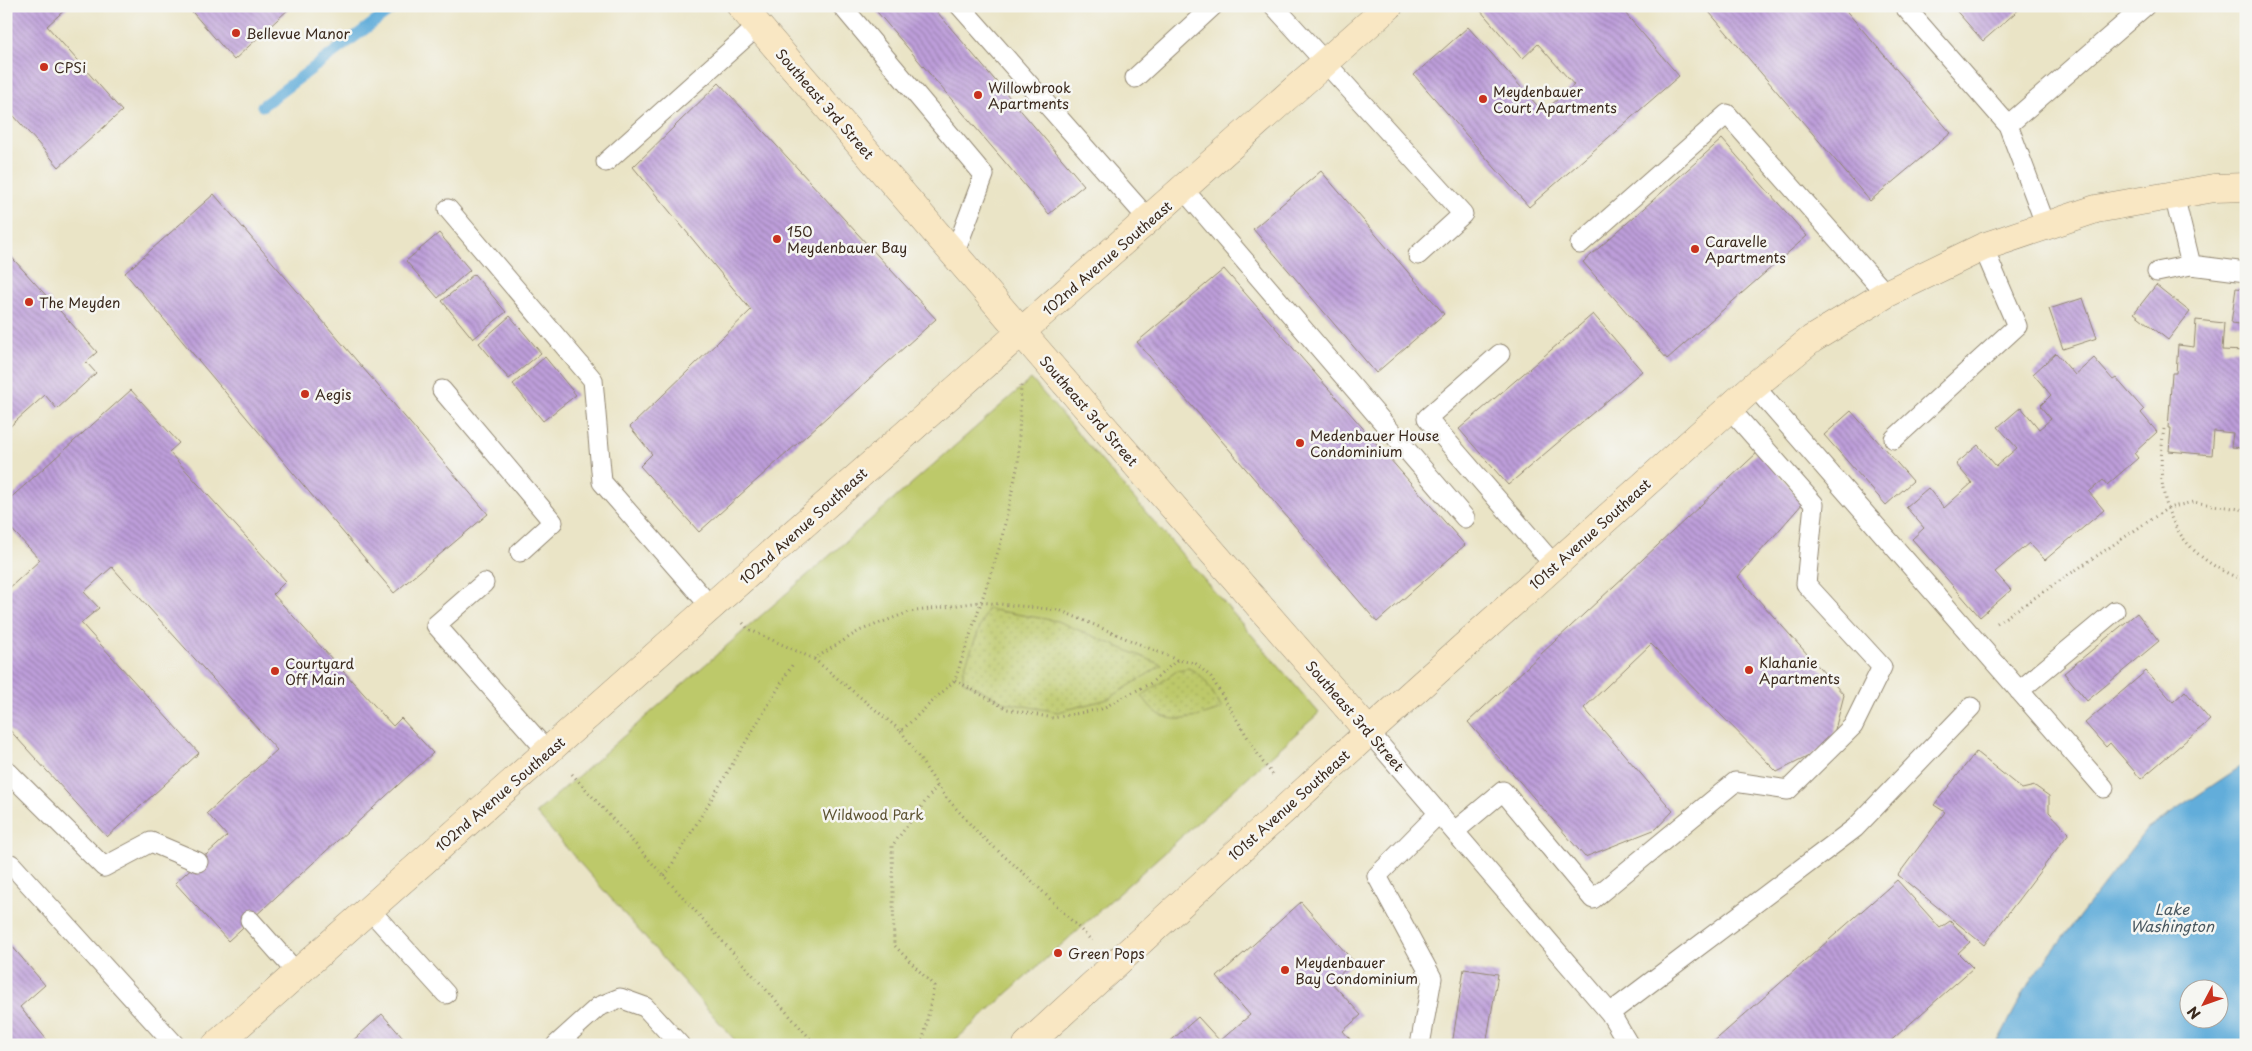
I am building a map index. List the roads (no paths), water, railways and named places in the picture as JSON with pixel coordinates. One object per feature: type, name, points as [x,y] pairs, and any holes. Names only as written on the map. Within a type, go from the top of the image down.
[{"type":"street","name":"102nd Avenue Southeast","points":[[216,1045],[369,909],[558,760],[711,608],[1390,6]]},
{"type":"street","name":"Southeast 3rd Street","points":[[750,16],[954,255],[1369,732]]},
{"type":"street","name":"101st Avenue Southeast","points":[[1027,1045],[1369,732],[1754,386],[1812,338],[1886,294],[1983,247],[2096,209],[2214,188],[2246,187]]},
{"type":"lane","points":[[842,6],[984,175],[954,255]]},
{"type":"lane","points":[[960,6],[1149,220]]},
{"type":"lane","points":[[1134,78],[1213,6]]},
{"type":"lane","points":[[1274,6],[1463,214],[1418,255]]},
{"type":"lane","points":[[1904,6],[2008,126],[2046,226]]},
{"type":"lane","points":[[2008,126],[2145,6]]},
{"type":"lane","points":[[606,162],[750,16]]},
{"type":"lane","points":[[1580,244],[1727,114],[1886,294]]},
{"type":"lane","points":[[1184,190],[1465,518]]},
{"type":"lane","points":[[2174,195],[2191,265]]},
{"type":"lane","points":[[448,209],[593,380],[602,482],[711,608]]},
{"type":"lane","points":[[1894,439],[2017,326],[1983,247]]},
{"type":"lane","points":[[2157,272],[2191,265],[2246,272]]},
{"type":"lane","points":[[1500,354],[1427,418],[1555,566]]},
{"type":"lane","points":[[1754,386],[2104,788]]},
{"type":"lane","points":[[442,390],[553,522],[520,552]]},
{"type":"lane","points":[[1455,831],[1503,791],[1593,899],[1735,782],[1788,790],[1853,726],[1882,667],[1806,584],[1814,504],[1730,409]]},
{"type":"lane","points":[[484,583],[436,626],[558,760]]},
{"type":"lane","points":[[2019,691],[2115,611]]},
{"type":"lane","points":[[1610,1013],[1855,828],[1971,707]]},
{"type":"lane","name":"Southeast 3rd Street","points":[[1369,732],[1610,1013],[1629,1045]]},
{"type":"lane","points":[[6,770],[104,867],[150,842],[198,862]]},
{"type":"lane","points":[[1420,1045],[1432,978],[1377,876],[1439,813]]},
{"type":"lane","points":[[11,864],[175,1045]]},
{"type":"lane","points":[[369,909],[446,994]]},
{"type":"lane","points":[[250,920],[297,973]]},
{"type":"lane","points":[[556,1045],[598,1007],[620,998],[645,1007],[680,1045]]},
{"type":"water","name":"Lake Washington","points":[[2246,763],[2246,1045],[1996,1045],[2031,979],[2146,830]]},
{"type":"waterway","points":[[262,106],[396,6]]},
{"type":"place","name":"Bellevue Manor","points":[[236,33]]},
{"type":"place","name":"CPSi","points":[[44,67]]},
{"type":"place","name":"Willowbrook Apartments","points":[[978,95]]},
{"type":"place","name":"Meydenbauer Court Apartments","points":[[1483,99]]},
{"type":"place","name":"150 Meydenbauer Bay","points":[[777,239]]},
{"type":"place","name":"Caravelle Apartments","points":[[1695,249]]},
{"type":"place","name":"The Meyden","points":[[29,302]]},
{"type":"place","name":"Aegis","points":[[305,394]]},
{"type":"place","name":"Medenbauer House Condominium","points":[[1300,443]]},
{"type":"place","name":"Klahanie Apartments","points":[[1749,670]]},
{"type":"place","name":"Courtyard Off Main","points":[[275,671]]},
{"type":"place","name":"Green Pops","points":[[1058,953]]},
{"type":"place","name":"Meydenbauer Bay Condominium","points":[[1285,970]]},
{"type":"park label","name":"Wildwood Park","points":[[873,814]]}]
